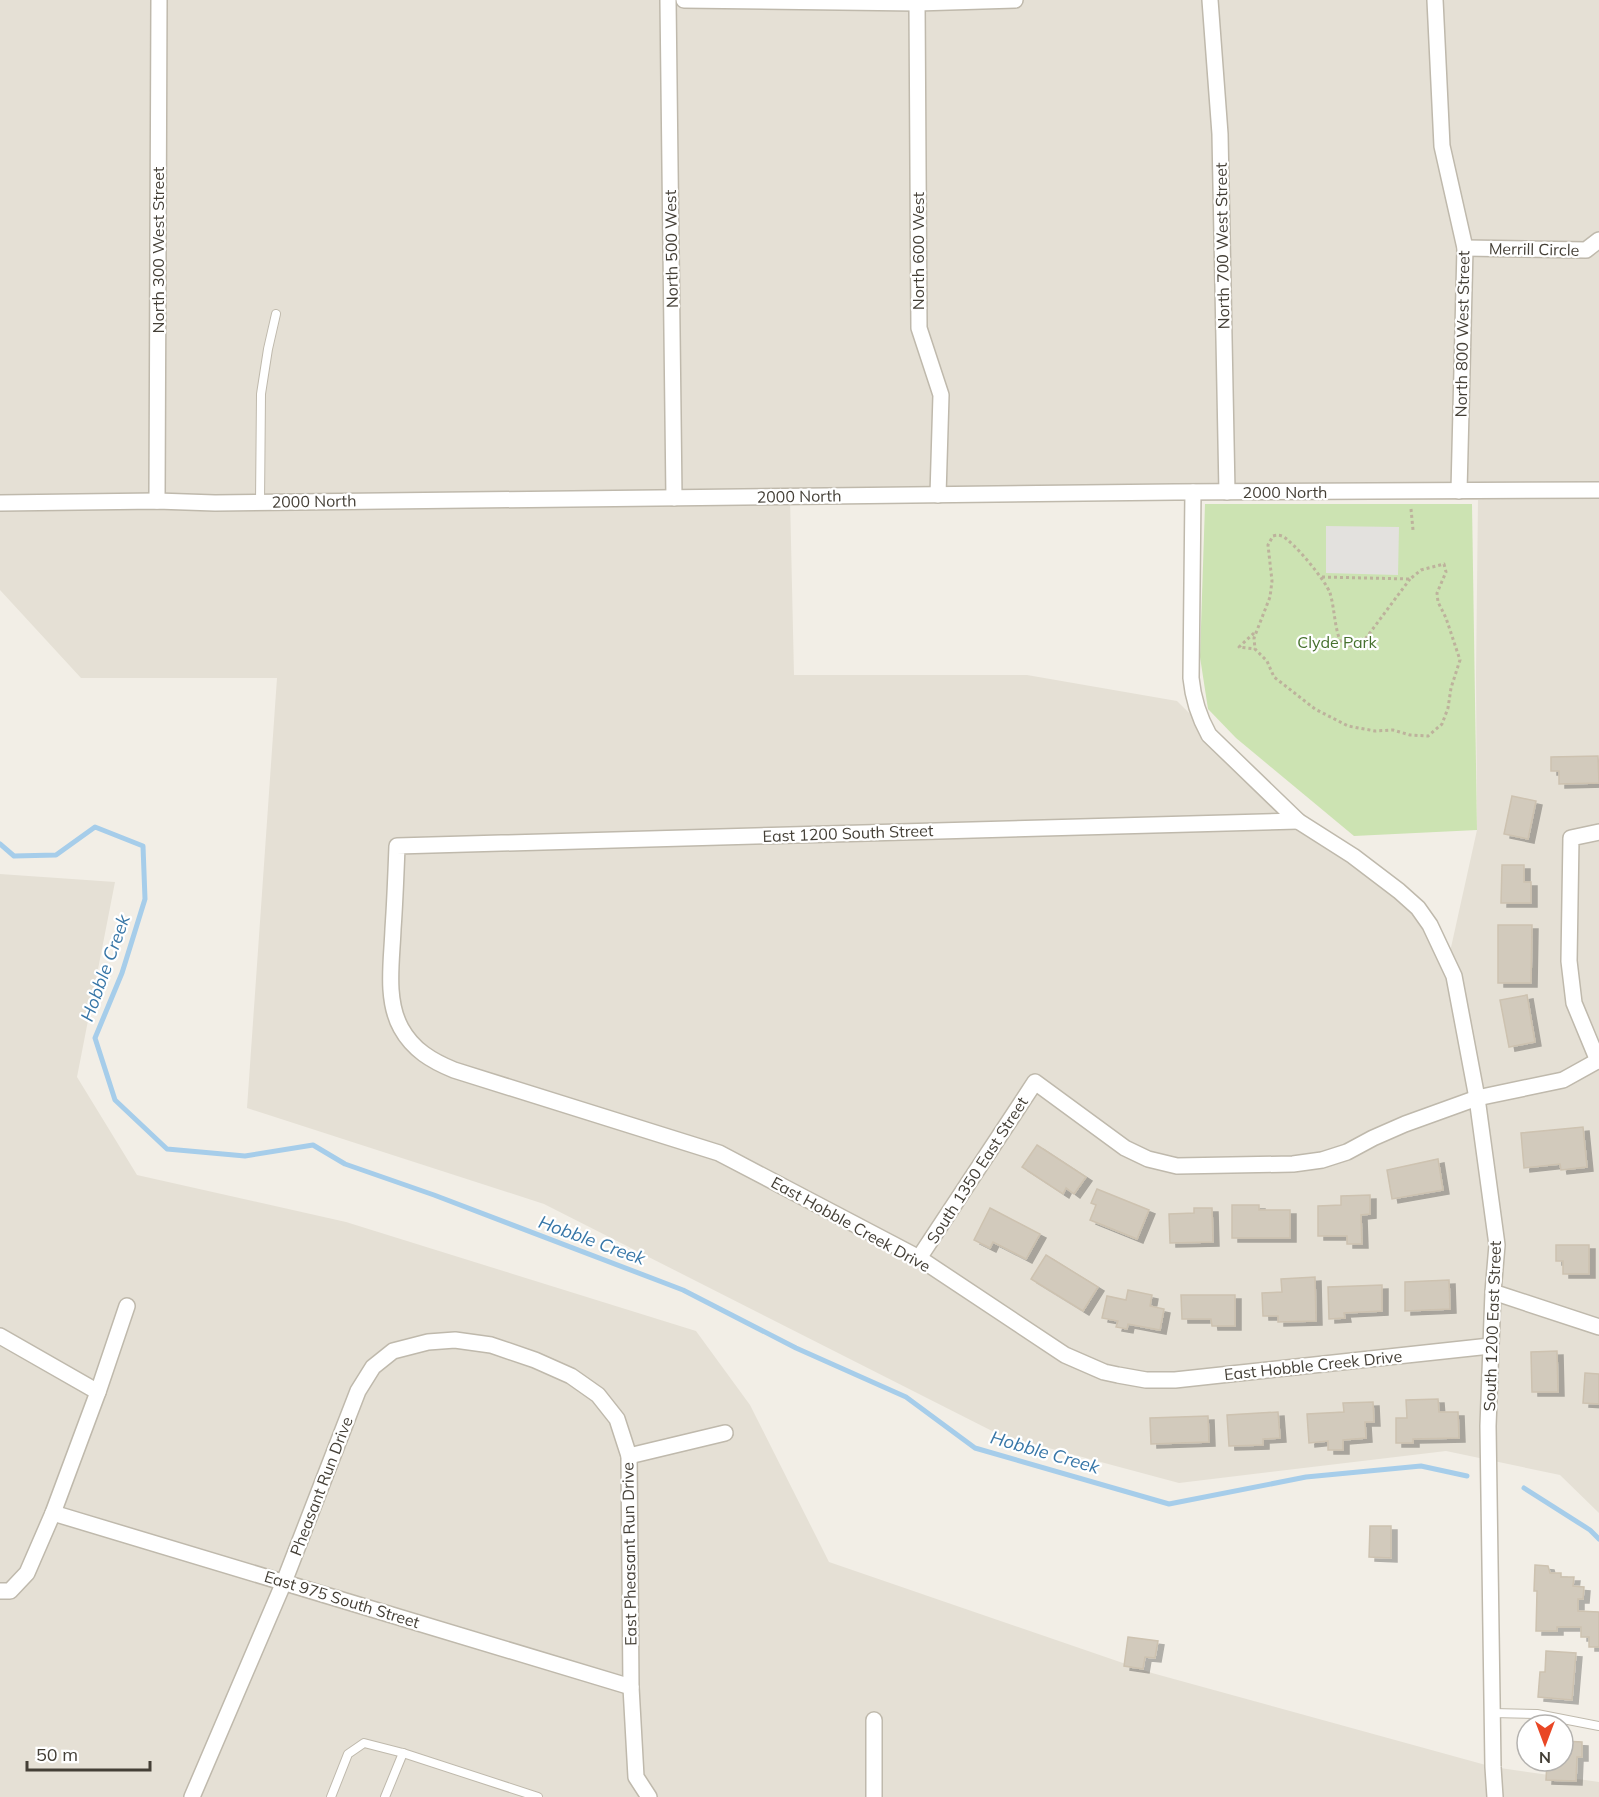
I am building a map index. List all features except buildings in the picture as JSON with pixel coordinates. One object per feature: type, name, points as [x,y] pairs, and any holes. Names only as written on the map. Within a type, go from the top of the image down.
[{"type":"street","name":"North 300 West Street","points":[[157,501],[159,0]]},
{"type":"street","name":"North 500 West","points":[[668,0],[674,498]]},
{"type":"street","points":[[684,0],[916,3],[1015,0]]},
{"type":"street","name":"North 700 West Street","points":[[1210,0],[1220,134],[1227,492]]},
{"type":"street","name":"North 800 West Street","points":[[1435,0],[1442,146],[1465,248],[1459,491]]},
{"type":"street","name":"North 600 West","points":[[916,3],[919,328],[941,395],[938,495]]},
{"type":"street","name":"Merrill Circle","points":[[1465,248],[1586,250],[1599,240]]},
{"type":"street","name":"2000 North","points":[[0,503],[1599,490]]},
{"type":"street","name":"South 1200 East Street","points":[[1193,492],[1190,668],[1194,701],[1209,735],[1298,821],[1335,843],[1418,908],[1431,925],[1454,976],[1477,1098],[1497,1245],[1490,1346],[1488,1426],[1492,1713],[1496,1797]]},
{"type":"street","name":"East 1200 South Street","points":[[397,846],[1298,821]]},
{"type":"street","points":[[1477,1098],[1563,1080],[1599,1061],[1574,1003],[1569,961],[1571,838],[1599,832]]},
{"type":"street","name":"East Hobble Creek Drive","points":[[397,846],[391,982],[393,1006],[400,1028],[414,1047],[432,1061],[454,1070],[719,1153],[919,1258],[1065,1355],[1104,1372],[1146,1380],[1175,1380],[1490,1346]]},
{"type":"street","name":"South 1350 East Street","points":[[919,1258],[1035,1082],[1125,1148],[1148,1159],[1177,1166],[1293,1164],[1322,1160],[1347,1152],[1405,1124],[1477,1098]]},
{"type":"street","points":[[1493,1292],[1599,1327]]},
{"type":"street","points":[[5,1591],[27,1573],[53,1513],[127,1306]]},
{"type":"street","points":[[0,1336],[98,1392]]},
{"type":"street","name":"East Pheasant Run Drive","points":[[393,1351],[429,1342],[446,1341],[491,1345],[535,1360],[571,1376],[598,1395],[617,1419],[629,1456],[631,1687],[636,1777],[649,1797]]},
{"type":"street","name":"Pheasant Run Drive","points":[[192,1797],[284,1582],[358,1391],[373,1367],[393,1351]]},
{"type":"street","points":[[629,1456],[725,1433]]},
{"type":"street","name":"East 975 South Street","points":[[53,1513],[631,1687]]},
{"type":"street","points":[[874,1720],[874,1797]]},
{"type":"lane","points":[[260,502],[261,394],[276,314]]},
{"type":"lane","points":[[1492,1713],[1537,1713],[1599,1726]]},
{"type":"lane","points":[[331,1797],[348,1754],[364,1743],[403,1753],[538,1797]]},
{"type":"lane","points":[[385,1797],[403,1753]]},
{"type":"path","points":[[1412,509],[1413,530]]},
{"type":"path","points":[[1255,649],[1254,638],[1270,597],[1272,581],[1268,545],[1273,536],[1281,535],[1292,542],[1322,577],[1329,591],[1335,629],[1341,643],[1352,646],[1366,638],[1410,579],[1421,570],[1444,564],[1446,572],[1437,592],[1438,602],[1446,618],[1460,660],[1451,688],[1449,708],[1442,724],[1428,736],[1410,735],[1393,730],[1360,729],[1348,726],[1315,709],[1274,676],[1267,661],[1255,649],[1239,646],[1256,632]]},
{"type":"path","points":[[1322,577],[1410,579]]},
{"type":"shaded area","points":[[0,0],[1599,0],[1599,1513],[1560,1475],[1446,1451],[1179,1483],[1000,1435],[544,1204],[247,1108],[277,678],[81,678],[0,590]],"holes":[[[790,497],[1478,500],[1477,830],[1448,961],[1418,908],[1298,821],[1177,701],[1027,675],[794,675]]]},
{"type":"shaded area","points":[[1326,526],[1399,527],[1398,575],[1326,573]]},
{"type":"shaded area","points":[[0,874],[115,882],[77,1077],[137,1175],[346,1222],[696,1331],[750,1405],[829,1562],[1152,1673],[1493,1767],[1515,1770],[1515,1773],[1535,1773],[1599,1782],[1599,1797],[0,1797]]},
{"type":"green space","name":"Clyde Park","points":[[1205,504],[1472,504],[1477,830],[1354,836],[1236,738],[1208,709],[1200,657]]},
{"type":"waterway","name":"Hobble Creek","points":[[0,844],[14,856],[56,855],[95,827],[143,846],[145,899],[122,973],[95,1038],[115,1100],[167,1149],[245,1156],[313,1145],[345,1164],[434,1195],[683,1290],[796,1348],[906,1397],[975,1448],[1169,1504],[1306,1477],[1421,1466],[1467,1476]]},
{"type":"waterway","name":"Hobble Creek","points":[[1524,1488],[1590,1530],[1599,1539]]}]
